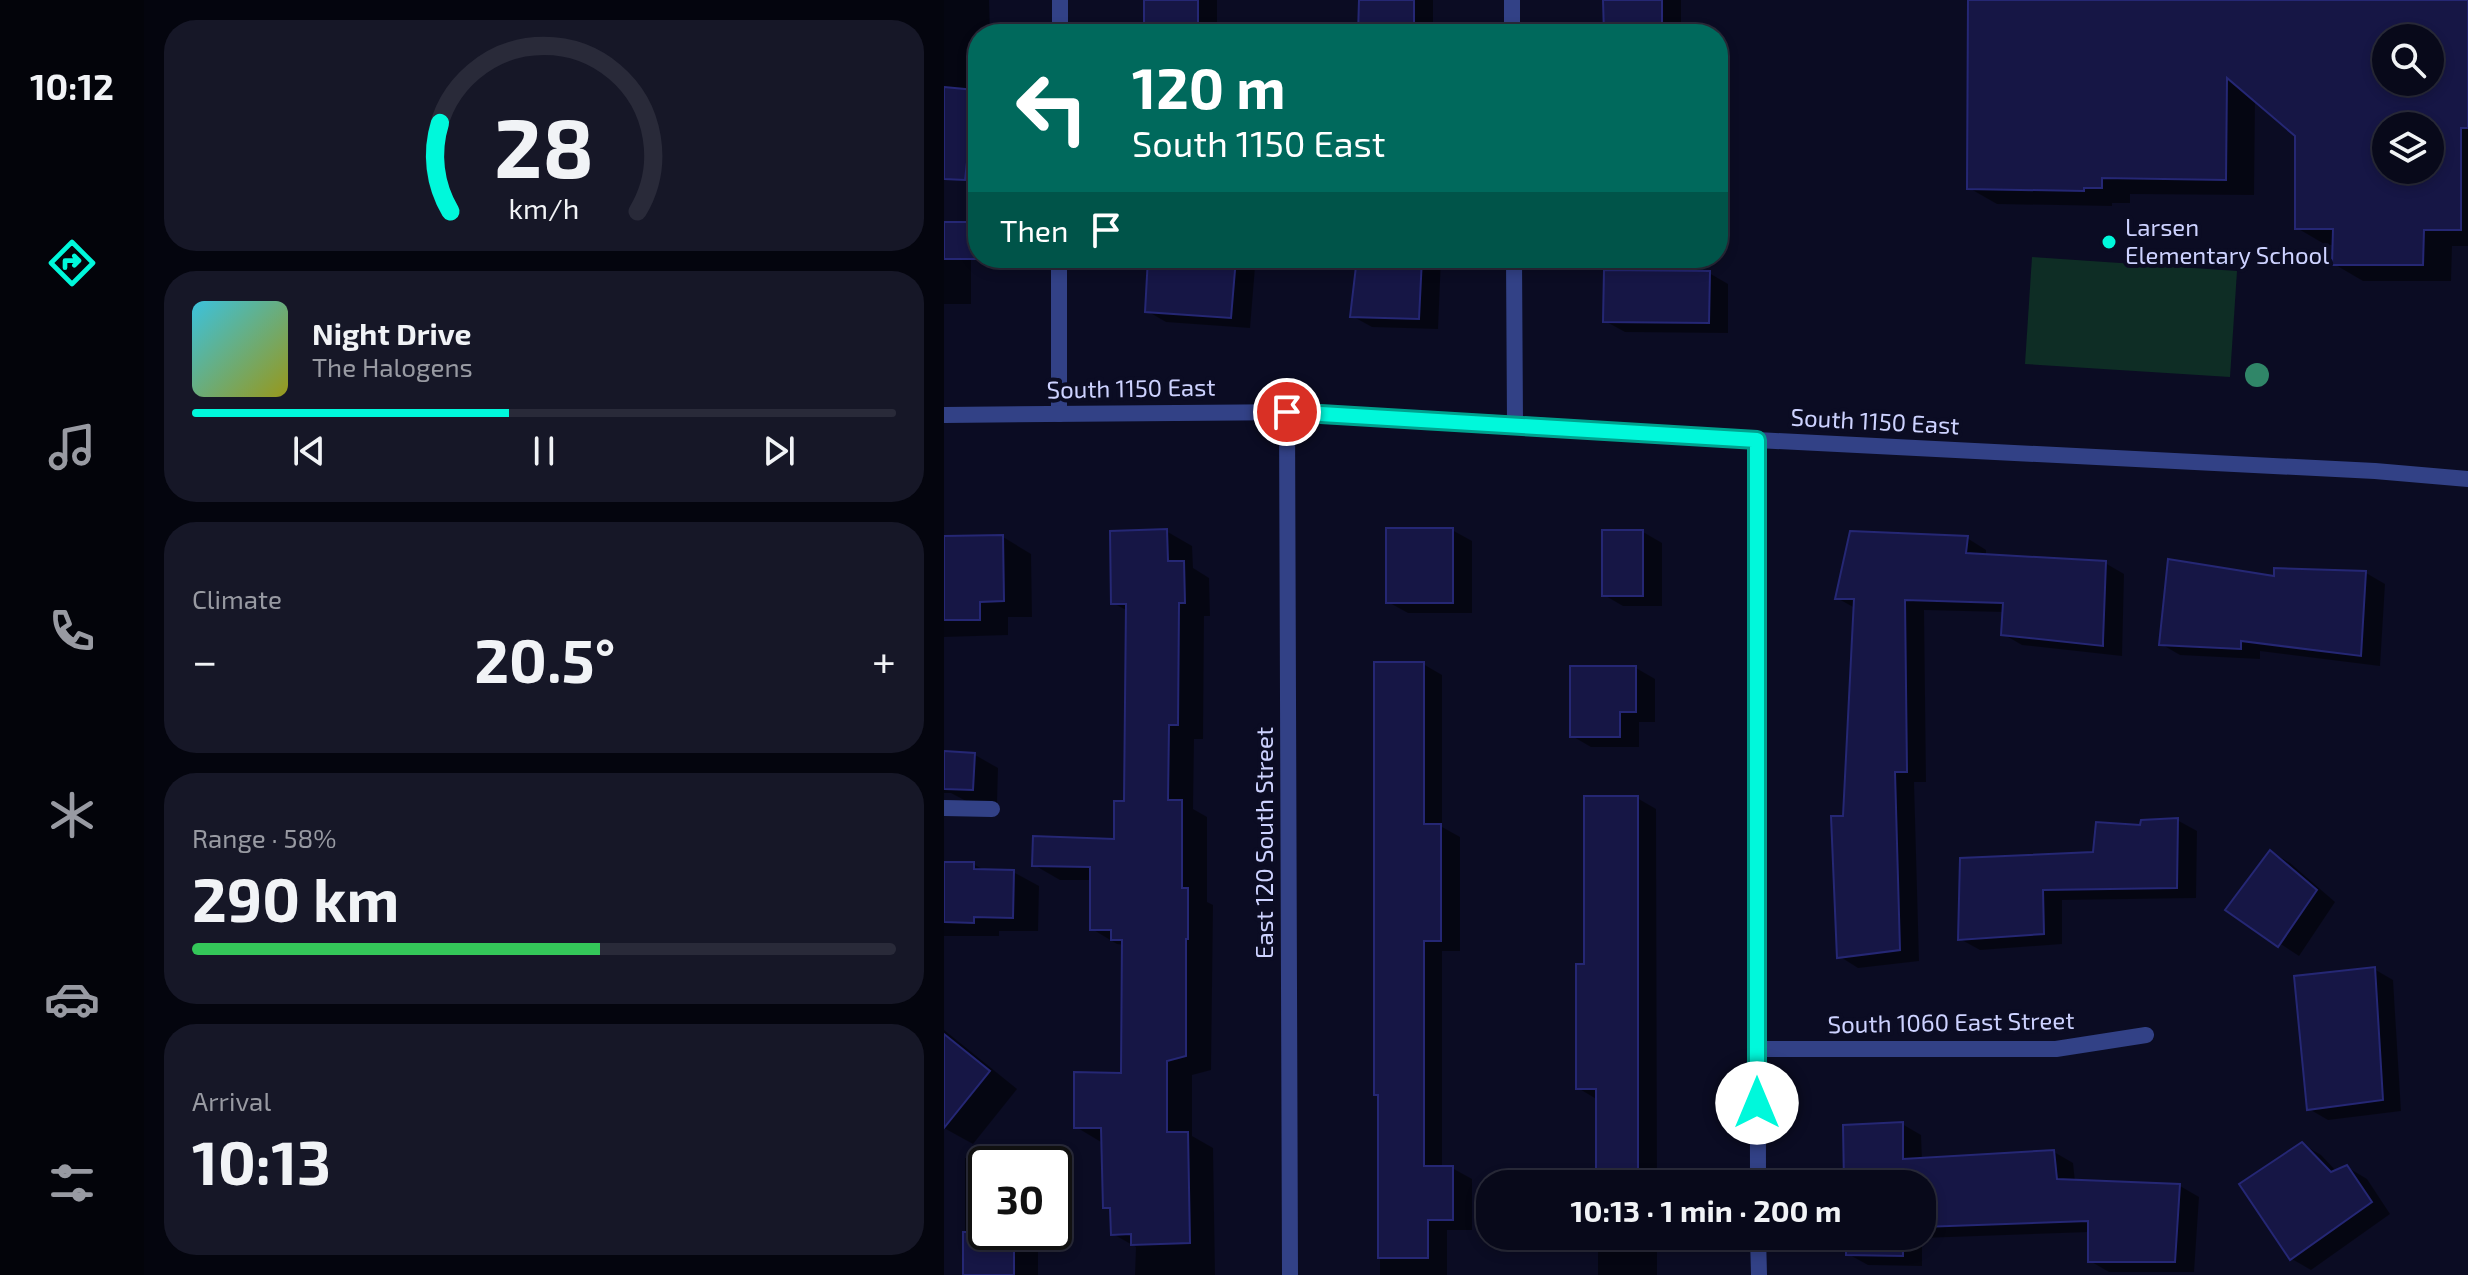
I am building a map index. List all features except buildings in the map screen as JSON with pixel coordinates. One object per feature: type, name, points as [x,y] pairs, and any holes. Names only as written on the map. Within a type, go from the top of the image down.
[{"type":"street","points":[[1060,0],[1060,24]]},
{"type":"street","points":[[1512,0],[1512,24]]},
{"type":"street","points":[[1059,268],[1059,414]]},
{"type":"street","points":[[1514,268],[1515,424]]},
{"type":"street","name":"South 1150 East","points":[[944,415],[1287,412],[1757,440],[2375,471],[2468,479]]},
{"type":"street","name":"East 120 South Street","points":[[1287,412],[1290,1275]]},
{"type":"street","points":[[1757,440],[1758,1170]]},
{"type":"street","points":[[944,808],[992,809]]},
{"type":"street","name":"South 1060 East Street","points":[[1757,1049],[2056,1049],[2146,1035]]},
{"type":"street","points":[[1758,1250],[1759,1275]]},
{"type":"green space","points":[[2032,257],[2237,271],[2230,377],[2025,364]]},
{"type":"place","name":"Larsen Elementary School","points":[[2109,242]]},
{"type":"route","points":[[1287,412],[1757,440],[1757,1103]]}]
